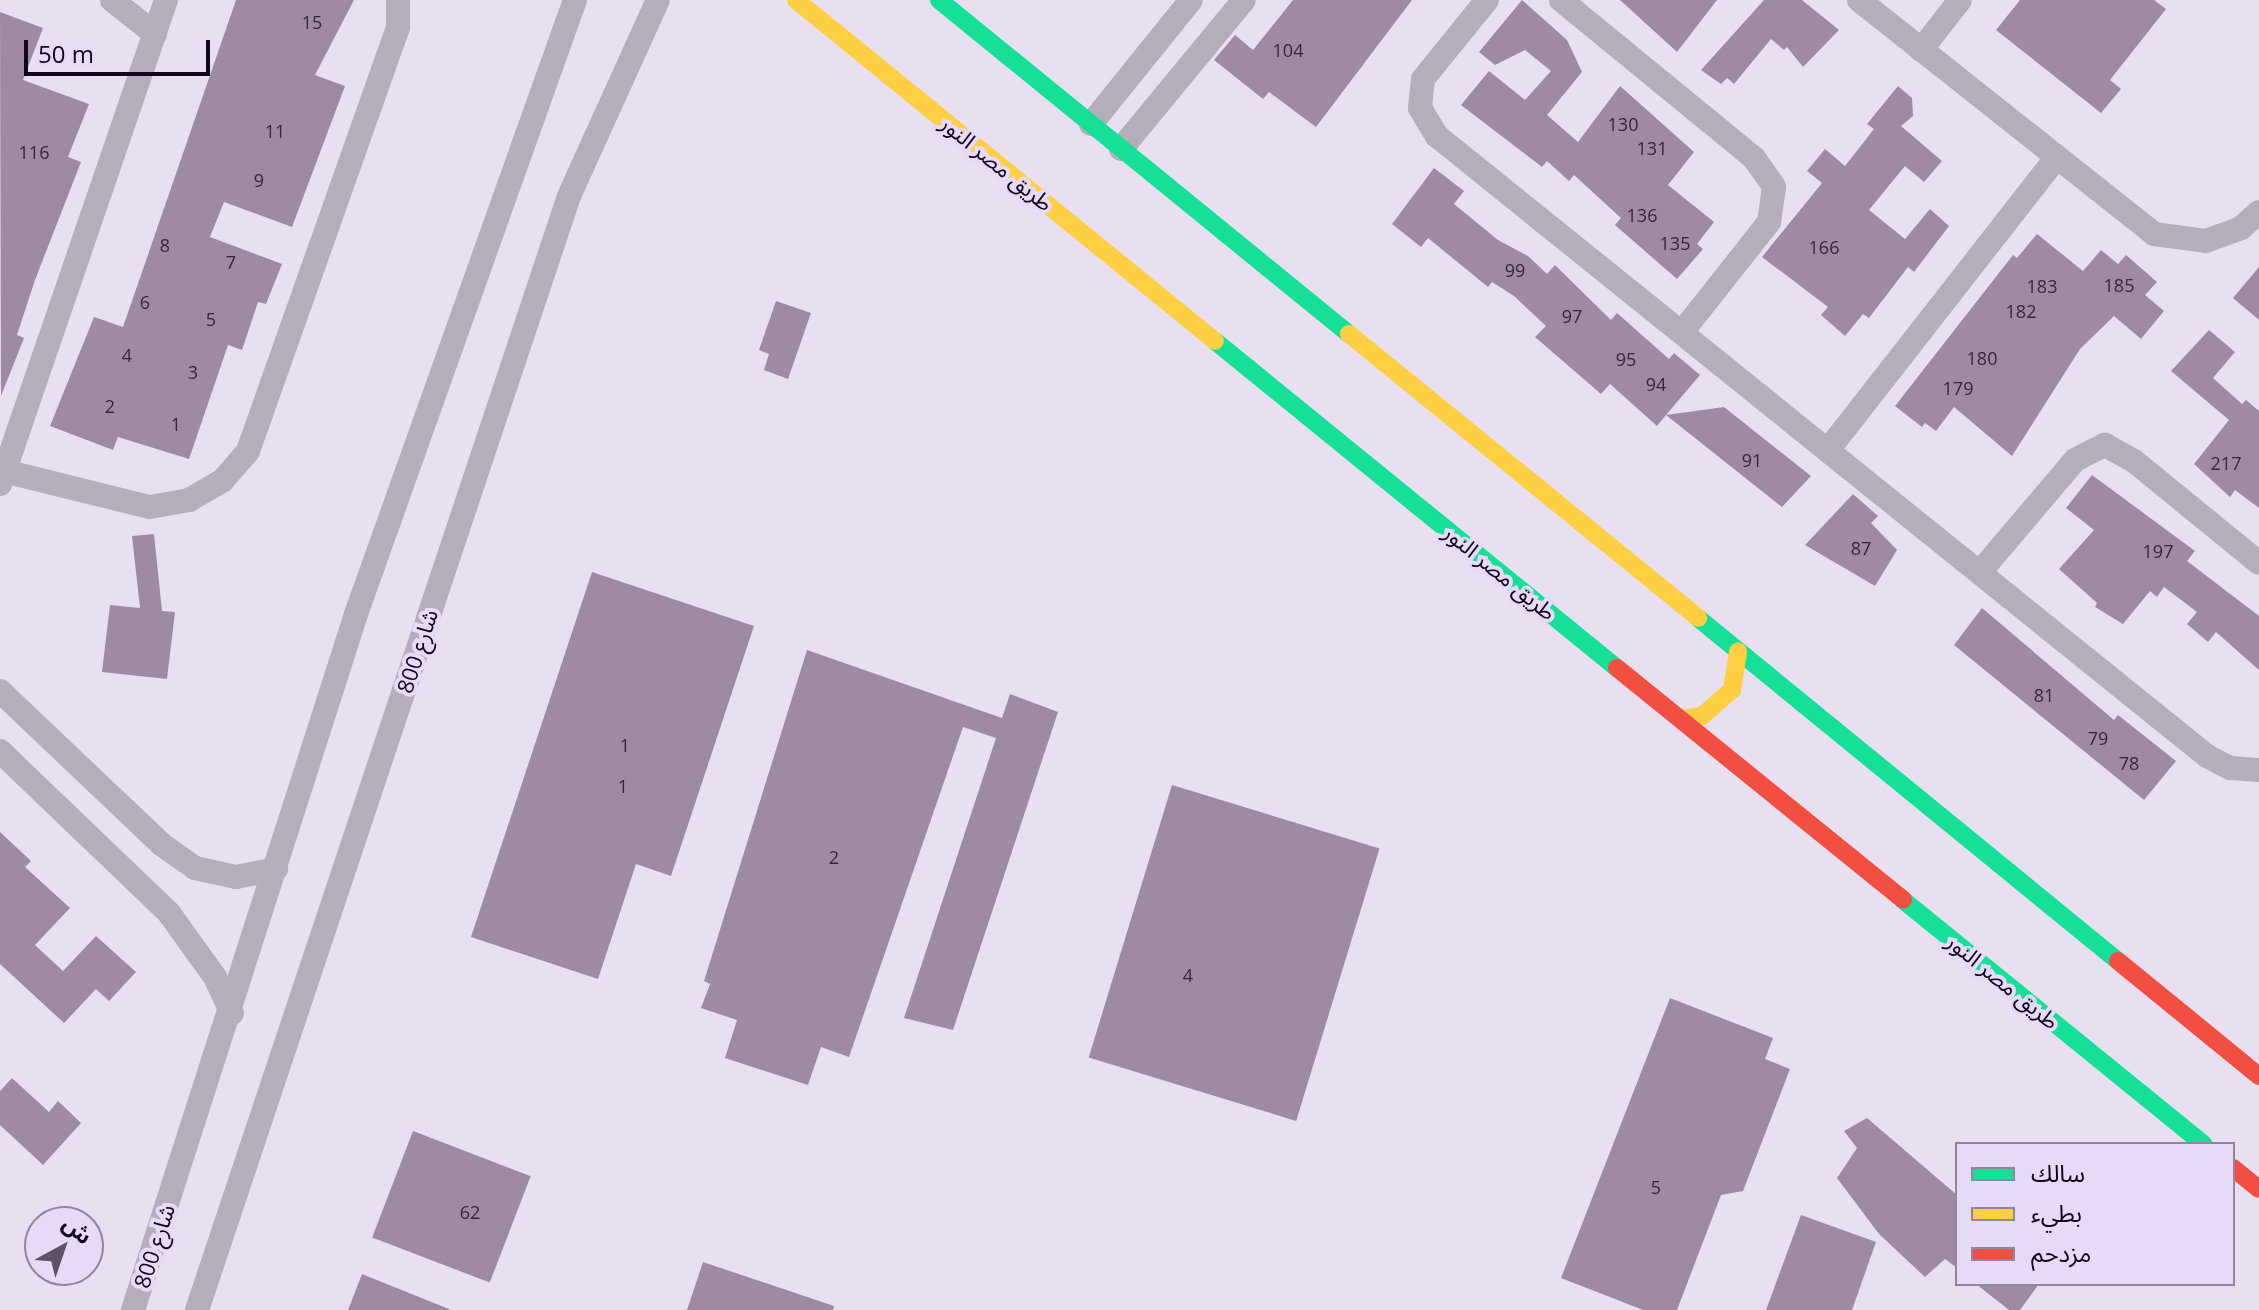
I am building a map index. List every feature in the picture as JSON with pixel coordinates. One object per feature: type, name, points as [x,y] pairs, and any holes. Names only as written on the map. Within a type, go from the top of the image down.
[{"type":"street","points":[[112,0],[155,34]]},
{"type":"street","points":[[166,0],[2,478],[111,502],[150,507],[189,500],[223,480],[248,451],[398,27],[398,0]]},
{"type":"street","name":"شارع 800","points":[[133,1310],[232,1013],[356,614],[575,0]]},
{"type":"street","name":"شارع 800","points":[[197,1310],[569,196],[658,0]]},
{"type":"street","name":"طريق مصر النور","points":[[796,0],[2201,1142]]},
{"type":"street","points":[[939,0],[2259,1076]]},
{"type":"street","points":[[1091,124],[1191,0]]},
{"type":"street","points":[[1121,149],[1244,0]]},
{"type":"street","points":[[1487,0],[1423,79],[1420,108],[1426,123],[2207,756],[2230,768],[2259,770]]},
{"type":"street","points":[[1561,0],[1754,158],[1774,187],[1769,222],[1682,332]]},
{"type":"street","points":[[1859,0],[2132,219],[2179,241],[2206,241],[2241,228],[2259,212]]},
{"type":"street","points":[[1921,50],[1960,0]]},
{"type":"street","points":[[1828,450],[2055,159]]},
{"type":"street","points":[[1980,572],[2075,460],[2105,445],[2127,455],[2259,563]]},
{"type":"street","points":[[1682,719],[1702,716],[1732,690],[1738,651]]},
{"type":"street","points":[[0,691],[161,844],[195,868],[236,877],[276,869]]},
{"type":"street","points":[[0,751],[169,913],[194,944],[232,1013]]},
{"type":"street","points":[[2235,1170],[2259,1189]]},
{"type":"building","points":[[236,0],[354,0],[315,75],[345,86],[292,227],[224,202],[210,237],[282,264],[266,304],[258,302],[242,350],[228,345],[189,459],[118,437],[113,450],[50,426],[94,317],[123,327]]},
{"type":"building","points":[[1293,0],[1412,0],[1316,127],[1269,92],[1263,99],[1214,60],[1235,35],[1253,50]]},
{"type":"building","points":[[1522,0],[1567,40],[1582,72],[1547,115],[1578,142],[1620,86],[1694,152],[1668,185],[1714,222],[1697,244],[1703,249],[1677,279],[1615,225],[1621,218],[1574,175],[1569,181],[1547,161],[1542,167],[1461,105],[1489,71],[1525,100],[1551,71],[1525,50],[1495,65],[1479,52]]},
{"type":"building","points":[[1620,0],[1717,0],[1677,52]]},
{"type":"building","points":[[1764,0],[1802,0],[1839,30],[1803,67],[1787,47],[1784,50],[1771,39],[1734,84],[1727,78],[1721,84],[1701,70]]},
{"type":"building","points":[[2020,0],[2154,0],[2166,9],[2110,80],[2121,89],[2101,113],[1996,30]]},
{"type":"building","points":[[0,12],[43,28],[23,80],[89,104],[68,157],[81,162],[35,280],[17,335],[24,338],[1,396]]},
{"type":"building","points":[[1898,86],[1912,98],[1913,116],[1901,126],[1942,161],[1924,182],[1905,166],[1869,210],[1905,239],[1930,209],[1949,226],[1914,272],[1908,267],[1869,318],[1863,314],[1845,336],[1821,315],[1828,307],[1762,257],[1822,183],[1807,171],[1825,149],[1845,166],[1874,129],[1867,124]]},
{"type":"building","points":[[1434,168],[1464,191],[1454,204],[1498,240],[1528,256],[1547,274],[1555,265],[1611,320],[1617,313],[1669,359],[1674,353],[1700,375],[1657,426],[1610,384],[1601,394],[1535,337],[1546,326],[1514,296],[1492,282],[1488,287],[1428,238],[1421,247],[1392,224]]},
{"type":"building","points":[[2037,234],[2083,271],[2101,250],[2118,264],[2126,255],[2157,282],[2145,295],[2164,311],[2141,339],[2114,316],[2080,349],[2012,456],[1954,407],[1936,431],[1925,423],[1922,427],[1895,406],[2013,255],[2017,258]]},
{"type":"building","points":[[2259,267],[2259,320],[2233,298]]},
{"type":"building","points":[[776,301],[811,313],[788,379],[764,370],[769,354],[759,350]]},
{"type":"building","points":[[2209,330],[2235,352],[2213,378],[2242,404],[2246,400],[2259,411],[2259,508],[2235,490],[2230,497],[2194,464],[2229,420],[2171,371]]},
{"type":"building","points":[[1724,407],[1811,476],[1782,507],[1666,415]]},
{"type":"building","points":[[2092,475],[2195,551],[2187,561],[2259,616],[2259,670],[2216,632],[2208,642],[2187,624],[2197,612],[2164,587],[2157,597],[2150,591],[2123,624],[2095,607],[2097,603],[2059,569],[2094,530],[2066,508]]},
{"type":"building","points":[[1853,494],[1878,516],[1871,523],[1897,550],[1875,586],[1805,545]]},
{"type":"building","points":[[154,534],[162,611],[175,612],[167,679],[102,672],[110,605],[140,608],[132,536]]},
{"type":"building","points":[[592,572],[754,626],[671,876],[636,864],[598,979],[471,937]]},
{"type":"building","points":[[1982,608],[2114,720],[2118,715],[2176,761],[2144,800],[1954,645]]},
{"type":"building","points":[[807,650],[1002,718],[1010,694],[1058,712],[953,1030],[904,1018],[996,738],[963,727],[849,1057],[821,1047],[808,1085],[725,1058],[737,1020],[701,1008],[710,984],[704,981]]},
{"type":"building","points":[[1172,785],[1380,848],[1296,1121],[1089,1058]]},
{"type":"building","points":[[0,832],[31,861],[25,867],[70,908],[35,945],[63,971],[96,936],[136,972],[109,1001],[96,989],[64,1023],[0,964]]},
{"type":"building","points":[[1670,998],[1773,1038],[1765,1059],[1790,1069],[1743,1191],[1721,1195],[1677,1310],[1643,1310],[1561,1278]]},
{"type":"building","points":[[12,1078],[49,1112],[58,1101],[81,1123],[43,1165],[0,1125],[0,1091]]},
{"type":"building","points":[[1867,1118],[1955,1193],[1955,1266],[1945,1259],[1925,1277],[1879,1234],[1837,1178],[1857,1148],[1844,1131]]},
{"type":"building","points":[[413,1131],[531,1176],[490,1283],[372,1237]]},
{"type":"building","points":[[1801,1215],[1876,1242],[1852,1310],[1766,1310]]},
{"type":"building","points":[[703,1262],[834,1306],[833,1310],[687,1310]]},
{"type":"building","points":[[362,1274],[449,1309],[449,1310],[348,1310]]},
{"type":"building","points":[[1979,1286],[2038,1286],[2020,1310],[2009,1310]]},
{"type":"traffic: fast","points":[[939,0],[1349,334]]},
{"type":"traffic: fast","points":[[1215,341],[1617,668]]},
{"type":"traffic: fast","points":[[1698,618],[2118,961]]},
{"type":"traffic: fast","points":[[1903,900],[2201,1142]]},
{"type":"traffic: slow","points":[[796,0],[1215,341]]},
{"type":"traffic: slow","points":[[1349,334],[1698,618]]},
{"type":"traffic: slow","points":[[1682,719],[1702,716],[1732,690],[1738,651]]},
{"type":"traffic: jam","points":[[1617,668],[1903,900]]},
{"type":"traffic: jam","points":[[2118,961],[2259,1076]]},
{"type":"traffic: jam","points":[[2235,1170],[2259,1189]]}]
